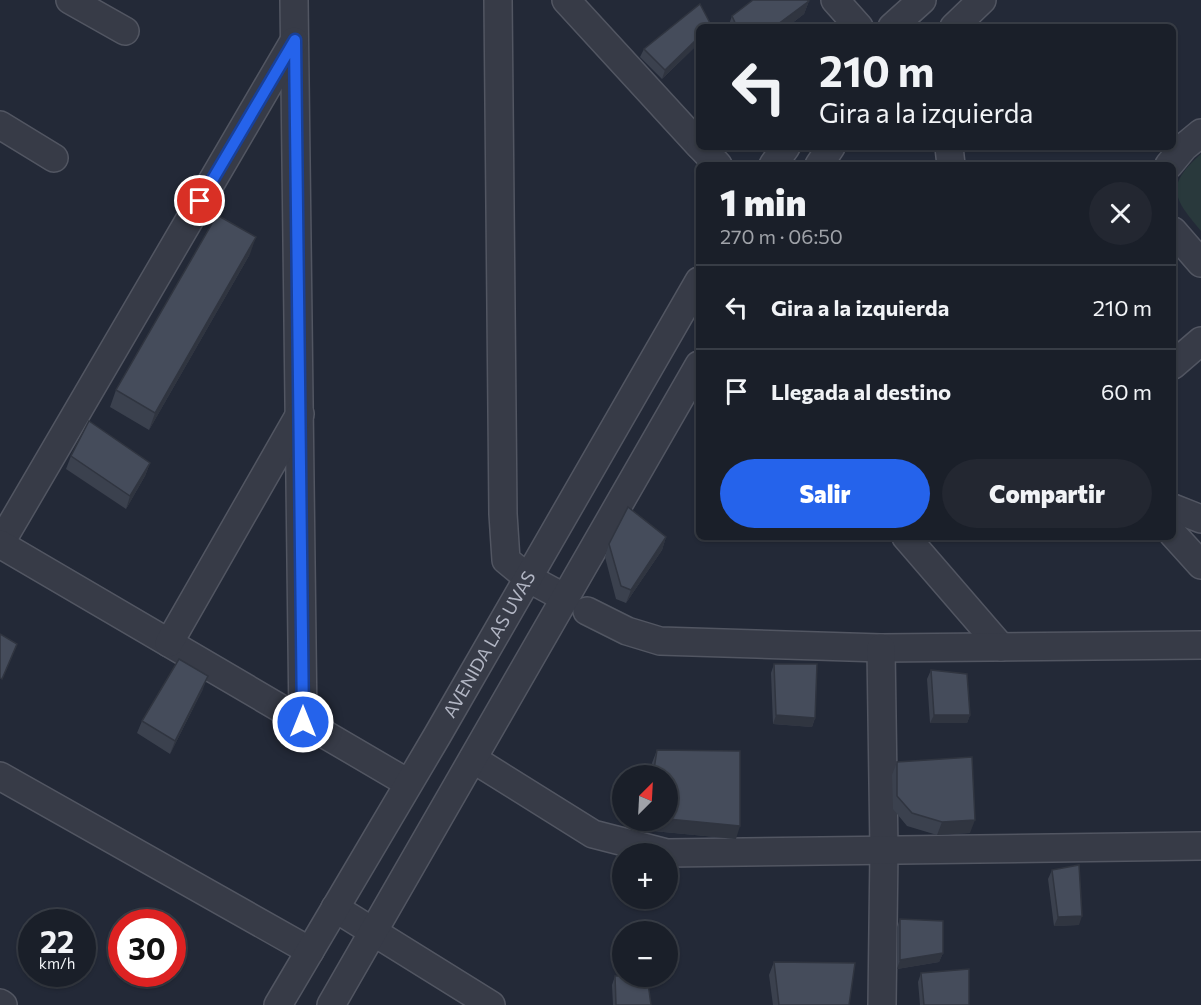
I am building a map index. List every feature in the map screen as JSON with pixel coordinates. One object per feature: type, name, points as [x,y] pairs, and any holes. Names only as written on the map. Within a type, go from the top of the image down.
[{"type":"street","points":[[70,0],[125,31]]},
{"type":"street","points":[[294,0],[301,413],[303,722]]},
{"type":"street","points":[[498,0],[503,514],[506,560],[528,578],[627,631],[660,641],[881,648],[1201,645]]},
{"type":"street","points":[[566,0],[696,142]]},
{"type":"street","points":[[835,0],[856,24]]},
{"type":"street","points":[[895,24],[922,0]]},
{"type":"street","points":[[957,24],[982,0]]},
{"type":"street","points":[[295,40],[0,544],[408,783]]},
{"type":"street","points":[[0,125],[54,158]]},
{"type":"street","points":[[1171,162],[1201,133]]},
{"type":"street","points":[[704,150],[715,162]]},
{"type":"street","points":[[1176,234],[1201,263]]},
{"type":"street","name":"AVENIDA LAS UVAS","points":[[278,1005],[696,286]]},
{"type":"street","points":[[1176,362],[1201,341]]},
{"type":"street","points":[[331,1005],[473,759],[576,604],[696,371]]},
{"type":"street","points":[[169,643],[301,413]]},
{"type":"street","points":[[1176,509],[1201,519]]},
{"type":"street","points":[[1176,537],[1201,565]]},
{"type":"street","points":[[909,540],[1001,646]]},
{"type":"street","points":[[881,648],[884,850],[882,1005]]},
{"type":"street","points":[[473,759],[593,834],[667,853],[1201,846]]},
{"type":"street","points":[[0,776],[310,951]]},
{"type":"street","points":[[335,908],[491,1005]]},
{"type":"shaded area","points":[[1201,154],[1201,231],[1184,210],[1177,192],[1182,175]]},
{"type":"building","points":[[753,0],[809,1],[778,24],[736,24],[732,16]]},
{"type":"building","points":[[700,4],[710,24],[696,24],[696,40],[665,70],[644,49]]},
{"type":"building","points":[[217,215],[256,237],[155,413],[116,390]]},
{"type":"building","points":[[89,421],[150,463],[130,496],[71,456]]},
{"type":"building","points":[[628,507],[666,537],[631,590],[621,586],[609,544]]},
{"type":"building","points":[[0,634],[17,644],[2,679],[0,678]]},
{"type":"building","points":[[179,659],[208,676],[175,741],[142,721]]},
{"type":"building","points":[[774,664],[817,664],[815,718],[776,715]]},
{"type":"building","points":[[931,670],[967,674],[970,715],[934,715]]},
{"type":"building","points":[[657,750],[740,751],[740,826],[678,820],[678,765],[655,765]]},
{"type":"building","points":[[972,757],[975,820],[942,822],[912,813],[897,796],[897,762]]},
{"type":"building","points":[[1079,865],[1082,916],[1058,917],[1052,870]]},
{"type":"building","points":[[900,919],[943,921],[943,953],[900,960]]},
{"type":"building","points":[[774,962],[855,963],[849,1005],[779,1005]]},
{"type":"building","points":[[969,969],[969,1005],[924,1005],[921,973]]},
{"type":"building","points":[[615,987],[649,987],[651,1005],[616,1005]]},
{"type":"route","points":[[200,201],[295,40],[303,722]]}]
